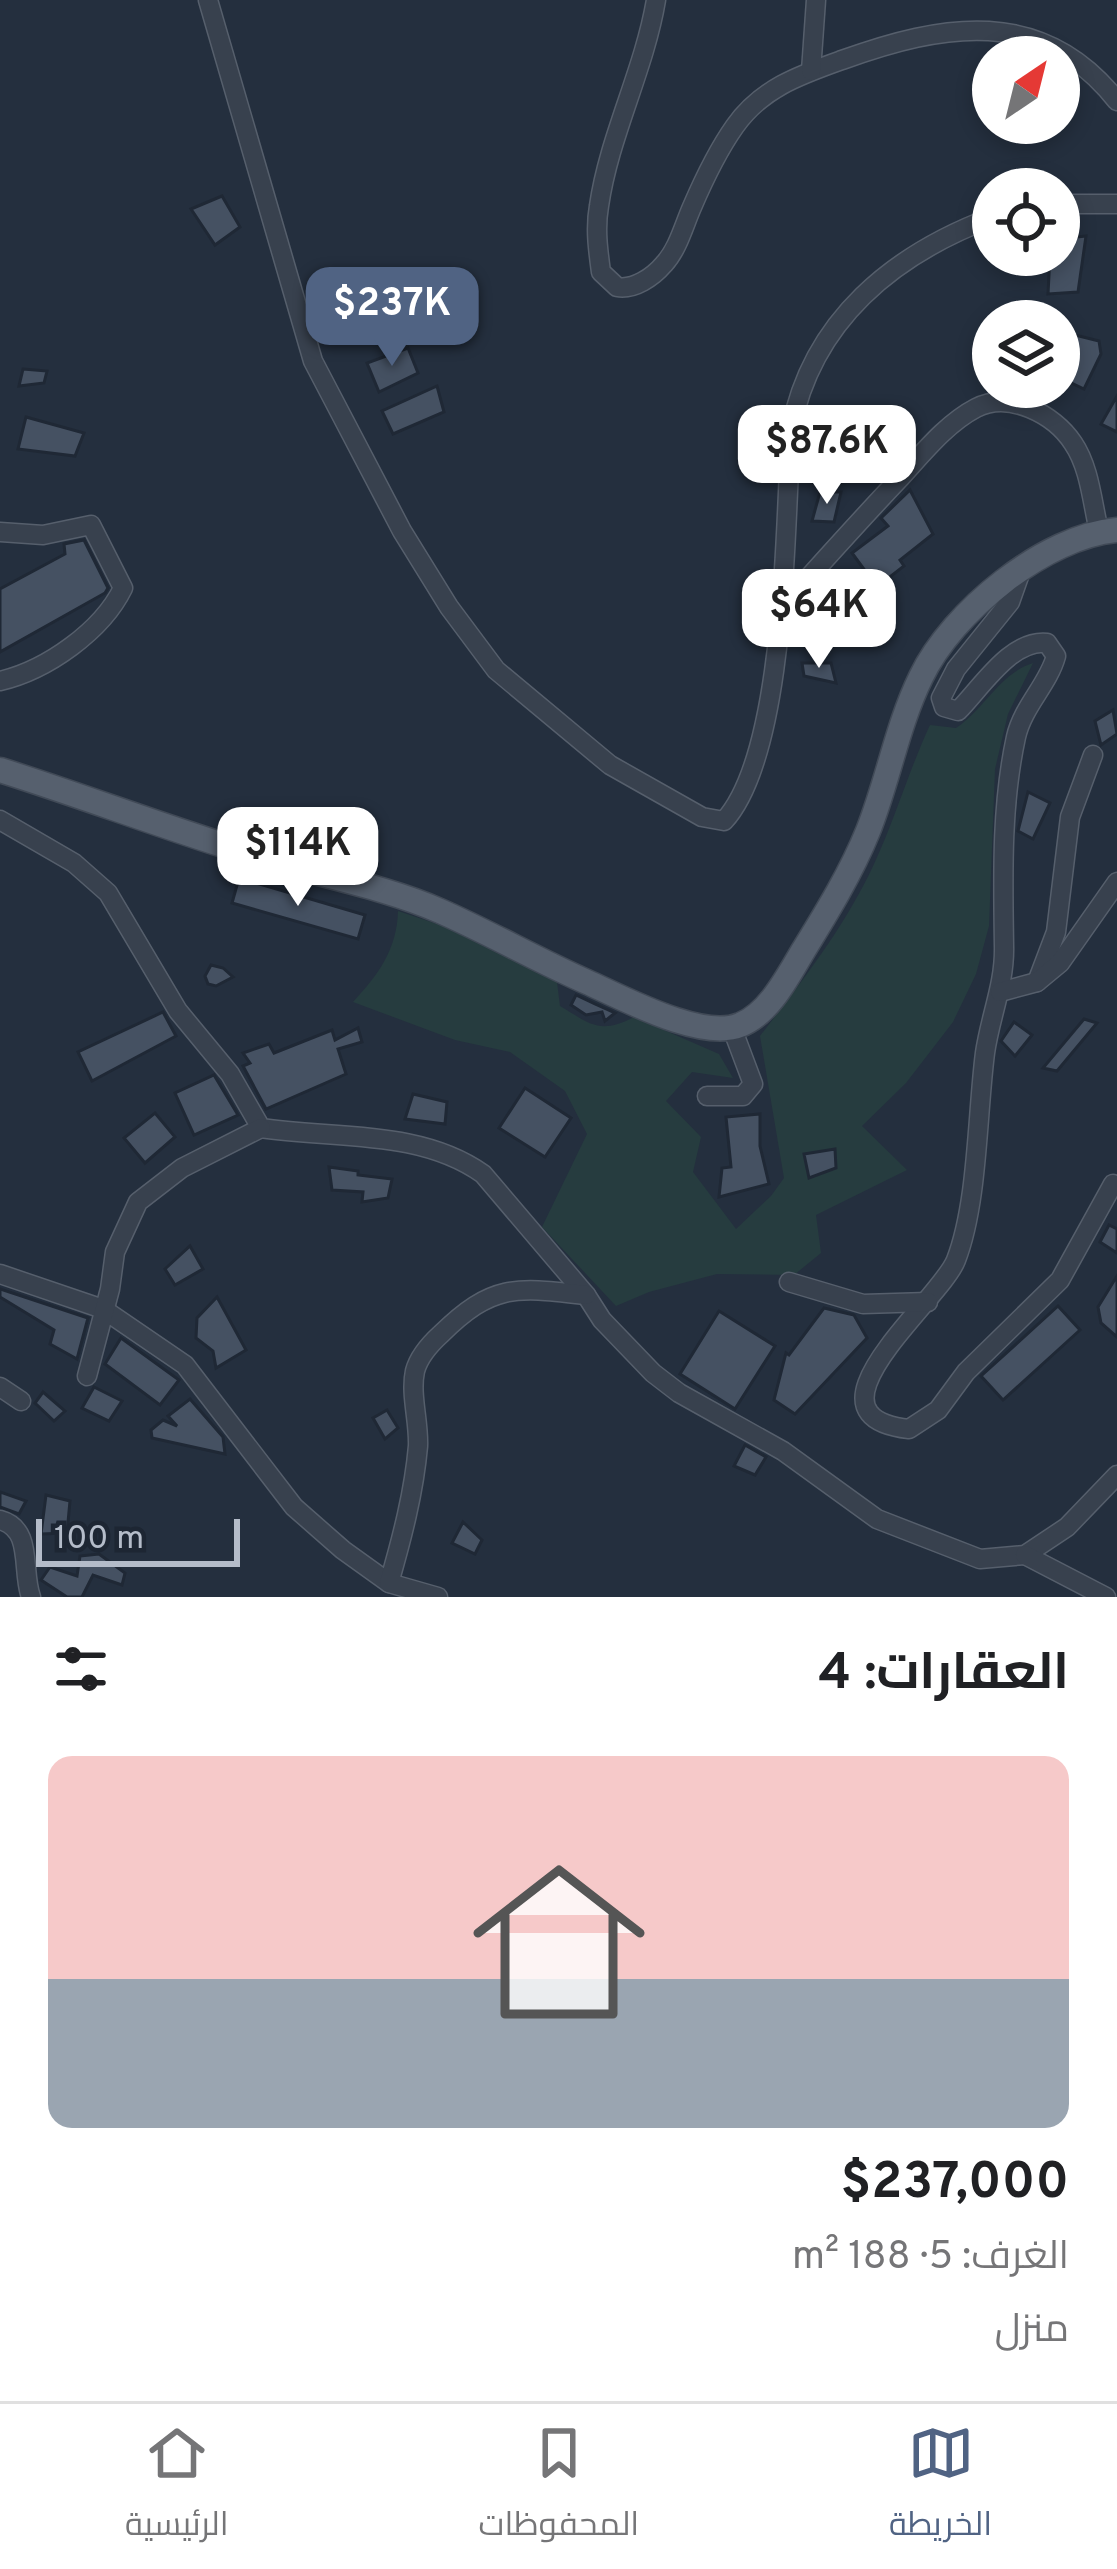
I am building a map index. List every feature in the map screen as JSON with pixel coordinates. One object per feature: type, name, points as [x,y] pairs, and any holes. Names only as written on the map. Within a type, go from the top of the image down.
[{"type":"main road","points":[[0,770],[146,822],[437,910],[657,1012],[710,1030],[732,1028],[746,1024],[771,999],[836,898],[868,831],[922,674],[968,614],[1022,568],[1064,544],[1108,531]]},
{"type":"street","points":[[208,0],[313,361],[402,531],[448,607],[496,670],[610,765],[702,817],[724,820],[739,804],[761,742],[782,608],[791,429],[803,389],[826,342],[873,283],[914,256],[972,228]]},
{"type":"street","points":[[656,0],[643,66],[598,208],[601,272],[617,287],[636,285],[666,263],[706,175],[735,126],[766,93],[812,71],[946,30],[994,31],[1032,39],[1075,59],[1117,100]]},
{"type":"street","points":[[812,71],[816,0]]},
{"type":"street","points":[[1080,204],[1117,204]]},
{"type":"street","points":[[782,608],[912,465],[978,406],[1016,402],[1054,424],[1072,441],[1108,531]]},
{"type":"street","points":[[0,532],[43,535],[91,525],[123,588],[105,620],[56,656],[0,681]]},
{"type":"street","points":[[1022,568],[1010,602],[956,669],[941,698],[944,707],[958,711],[1004,663],[1030,644],[1047,644],[1055,656],[1016,737],[1003,848],[1000,992],[986,1050],[961,1244],[946,1281],[892,1340],[864,1385],[866,1403],[877,1418],[892,1427],[909,1429],[924,1422],[966,1372],[1060,1280],[1113,1184]]},
{"type":"street","points":[[1037,982],[1055,932],[1067,828],[1093,754]]},
{"type":"street","points":[[0,820],[74,863],[108,893],[178,1011],[230,1074],[261,1127]]},
{"type":"street","points":[[1000,992],[1037,982],[1080,938],[1117,882]]},
{"type":"street","points":[[707,1096],[743,1096],[753,1084],[732,1028]]},
{"type":"street","points":[[87,1376],[122,1231],[138,1202],[182,1168],[261,1127],[361,1136],[445,1153],[466,1162],[482,1174],[602,1320],[653,1373],[706,1409],[783,1451],[877,1519],[980,1559],[1025,1555],[1067,1528],[1117,1475]]},
{"type":"street","points":[[0,1274],[103,1309],[185,1365],[294,1508],[389,1582],[439,1597]]},
{"type":"street","points":[[789,1282],[863,1304],[928,1302]]},
{"type":"street","points":[[389,1582],[414,1484],[419,1419],[413,1378],[430,1345],[464,1309],[481,1299],[524,1291],[586,1295]]},
{"type":"street","points":[[0,1388],[21,1401]]},
{"type":"street","points":[[0,1520],[20,1533],[32,1597]]},
{"type":"street","points":[[1025,1555],[1106,1597]]},
{"type":"green space","points":[[1033,663],[1008,714],[995,769],[989,926],[976,974],[953,1022],[906,1083],[862,1126],[907,1170],[816,1215],[821,1253],[794,1275],[717,1274],[616,1306],[542,1227],[587,1134],[565,1091],[510,1052],[455,1040],[353,1002],[385,960],[398,911],[443,926],[557,982],[560,1006],[588,1022],[604,1026],[634,1017],[719,1054],[733,1078],[692,1072],[666,1101],[701,1137],[693,1172],[736,1229],[784,1178],[760,1036],[850,910],[882,847],[930,725],[956,728],[1001,683]]},
{"type":"building","points":[[222,196],[240,227],[215,245],[191,209]]},
{"type":"building","points":[[1086,236],[1078,292],[1048,294],[1049,276],[1080,276],[1080,237]]},
{"type":"building","points":[[338,309],[349,328],[334,335],[324,317]]},
{"type":"building","points":[[1080,336],[1099,341],[1101,354],[1084,389],[1080,387]]},
{"type":"building","points":[[408,348],[418,373],[379,392],[367,363]]},
{"type":"building","points":[[23,369],[47,371],[44,383],[19,386]]},
{"type":"building","points":[[437,386],[444,412],[393,434],[382,411]]},
{"type":"building","points":[[1117,396],[1117,432],[1101,424]]},
{"type":"building","points":[[26,417],[84,433],[75,456],[18,449]]},
{"type":"building","points":[[829,441],[849,448],[843,474],[823,468]]},
{"type":"building","points":[[910,490],[933,534],[900,560],[904,566],[877,587],[852,553],[888,526],[881,518]]},
{"type":"building","points":[[820,492],[841,492],[834,522],[812,521]]},
{"type":"building","points":[[84,540],[108,588],[105,593],[0,652],[0,589],[65,554],[64,544]]},
{"type":"building","points":[[802,663],[831,663],[836,683],[804,676]]},
{"type":"building","points":[[1113,710],[1117,734],[1101,745],[1095,721]]},
{"type":"building","points":[[1028,792],[1050,803],[1033,839],[1018,831]]},
{"type":"building","points":[[239,878],[365,915],[358,939],[232,903]]},
{"type":"building","points":[[211,965],[233,977],[216,986],[208,984],[205,976]]},
{"type":"building","points":[[576,995],[615,1013],[605,1021],[602,1012],[586,1015],[571,1005]]},
{"type":"building","points":[[163,1012],[176,1036],[92,1081],[78,1052]]},
{"type":"building","points":[[1084,1019],[1097,1023],[1057,1071],[1043,1068]]},
{"type":"building","points":[[1014,1022],[1032,1035],[1015,1056],[1001,1041]]},
{"type":"building","points":[[358,1028],[362,1042],[338,1049],[346,1074],[266,1109],[243,1066],[250,1063],[243,1053],[269,1044],[274,1053],[332,1030],[335,1040]]},
{"type":"building","points":[[214,1075],[238,1115],[194,1135],[175,1093]]},
{"type":"building","points":[[525,1088],[571,1118],[545,1157],[499,1128]]},
{"type":"building","points":[[413,1094],[447,1102],[445,1124],[405,1119]]},
{"type":"building","points":[[155,1113],[175,1137],[145,1163],[124,1138]]},
{"type":"building","points":[[760,1114],[760,1146],[769,1184],[719,1197],[722,1168],[731,1167],[726,1117]]},
{"type":"building","points":[[835,1149],[836,1168],[809,1178],[804,1154]]},
{"type":"building","points":[[329,1167],[392,1179],[388,1198],[362,1202],[363,1192],[332,1190]]},
{"type":"building","points":[[1109,1225],[1117,1229],[1117,1253],[1100,1242]]},
{"type":"building","points":[[190,1246],[203,1269],[175,1285],[165,1269]]},
{"type":"building","points":[[1117,1276],[1117,1337],[1101,1323],[1098,1307]]},
{"type":"building","points":[[0,1289],[88,1318],[77,1359],[50,1344],[54,1330],[0,1297]]},
{"type":"building","points":[[217,1297],[246,1350],[216,1368],[213,1351],[196,1338],[197,1318]]},
{"type":"building","points":[[1058,1306],[1080,1330],[1003,1400],[981,1376]]},
{"type":"building","points":[[824,1308],[854,1315],[867,1338],[795,1414],[774,1400],[786,1353]]},
{"type":"building","points":[[719,1311],[775,1346],[735,1409],[680,1374]]},
{"type":"building","points":[[121,1338],[179,1380],[160,1405],[105,1364]]},
{"type":"building","points":[[94,1387],[122,1401],[109,1421],[82,1408]]},
{"type":"building","points":[[43,1392],[65,1411],[54,1421],[35,1403]]},
{"type":"building","points":[[190,1399],[223,1437],[225,1454],[152,1438],[151,1430],[163,1420],[177,1426],[168,1416]]},
{"type":"building","points":[[387,1410],[398,1428],[385,1439],[373,1418]]},
{"type":"building","points":[[745,1445],[766,1457],[755,1475],[734,1466]]},
{"type":"building","points":[[0,1492],[26,1501],[19,1514],[0,1507]]},
{"type":"building","points":[[46,1495],[70,1501],[67,1533],[41,1534]]},
{"type":"building","points":[[463,1522],[482,1540],[475,1554],[452,1543]]},
{"type":"building","points":[[99,1554],[125,1573],[122,1585],[93,1575],[82,1597],[67,1597],[41,1580],[50,1567],[77,1576],[80,1556]]}]
